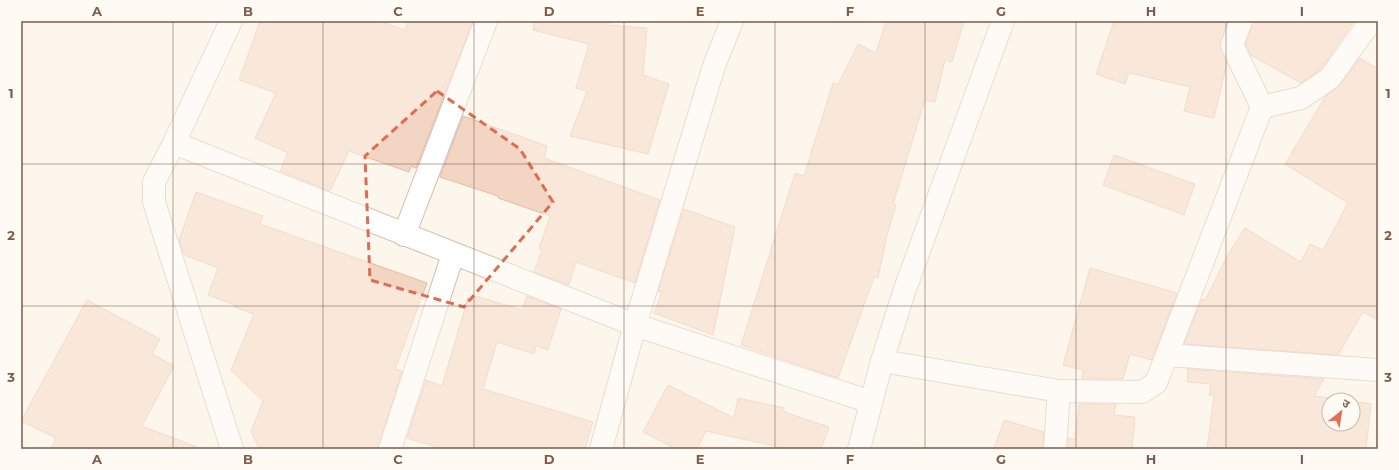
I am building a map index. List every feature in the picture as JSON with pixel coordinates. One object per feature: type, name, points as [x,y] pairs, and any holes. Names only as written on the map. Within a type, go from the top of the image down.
[{"type":"street","points":[[231,21],[174,143],[154,182],[154,202],[232,449]]},
{"type":"street","points":[[404,235],[486,21]]},
{"type":"street","points":[[601,449],[635,325],[714,66],[732,21]]},
{"type":"street","points":[[859,449],[882,361],[905,289],[1003,21]]},
{"type":"street","points":[[882,361],[1059,391],[1142,392],[1156,382],[1168,355],[1262,107],[1232,45],[1241,21]]},
{"type":"street","points":[[1262,107],[1301,98],[1330,78],[1371,21]]},
{"type":"street","points":[[174,143],[635,325],[871,402]]},
{"type":"street","points":[[390,449],[453,254]]},
{"type":"street","points":[[1168,355],[1378,370]]},
{"type":"street","points":[[1055,449],[1059,391]]},
{"type":"highlighted area","points":[[437,91],[520,149],[553,202],[464,307],[370,280],[365,156]]},
{"type":"building","points":[[260,21],[380,21],[405,30],[408,21],[473,21],[416,168],[411,166],[409,172],[349,151],[330,191],[280,171],[288,153],[255,138],[276,93],[239,80]]},
{"type":"building","points":[[534,21],[609,21],[608,25],[647,28],[643,75],[669,84],[648,154],[570,136],[587,91],[576,88],[589,44],[533,30]]},
{"type":"building","points":[[886,21],[964,21],[952,62],[945,60],[935,102],[925,100],[893,204],[896,205],[887,235],[878,278],[874,277],[838,378],[741,345],[795,173],[804,176],[833,83],[838,85],[858,44],[876,53]]},
{"type":"building","points":[[1114,21],[1228,21],[1220,45],[1227,63],[1214,118],[1184,111],[1190,87],[1129,73],[1125,84],[1096,74]]},
{"type":"building","points":[[1253,21],[1354,21],[1321,69],[1301,83],[1251,55],[1246,44]]},
{"type":"building","points":[[1360,58],[1378,69],[1378,320],[1363,312],[1338,355],[1184,344],[1202,299],[1205,300],[1229,253],[1245,228],[1301,262],[1310,244],[1323,250],[1348,203],[1285,164],[1325,97],[1340,85]]},
{"type":"building","points":[[463,116],[547,146],[544,158],[660,200],[635,283],[576,262],[569,285],[534,272],[542,249],[539,248],[550,216],[498,198],[498,196],[440,177]]},
{"type":"building","points":[[1114,155],[1195,184],[1184,215],[1103,185]]},
{"type":"building","points":[[196,192],[263,216],[260,224],[427,283],[395,369],[402,371],[378,449],[259,449],[251,431],[263,401],[231,370],[254,314],[208,295],[218,268],[184,255],[179,240]]},
{"type":"building","points":[[684,209],[735,227],[713,335],[654,313],[662,292],[658,291]]},
{"type":"building","points":[[1090,268],[1177,293],[1152,360],[1130,354],[1123,379],[1082,379],[1083,370],[1063,365]]},
{"type":"building","points":[[476,296],[522,310],[527,296],[561,309],[548,350],[536,346],[534,354],[497,342],[483,389],[593,422],[585,449],[443,449],[407,438],[426,380],[442,386],[468,298],[475,300]]},
{"type":"building","points":[[87,300],[160,339],[152,354],[174,366],[142,426],[197,447],[196,449],[51,449],[56,438],[21,421]]},
{"type":"building","points":[[1188,369],[1324,379],[1314,396],[1321,397],[1321,432],[1361,432],[1361,402],[1371,404],[1366,449],[1207,449],[1214,396],[1209,395],[1211,384],[1187,382]]},
{"type":"building","points":[[668,385],[734,418],[738,398],[784,408],[784,412],[829,427],[821,449],[788,449],[706,431],[697,449],[676,449],[643,432]]},
{"type":"building","points":[[1079,404],[1116,404],[1114,415],[1135,417],[1132,449],[1068,449],[1068,438],[1075,440]]},
{"type":"building","points":[[1004,420],[1044,432],[1043,449],[994,449]]}]
